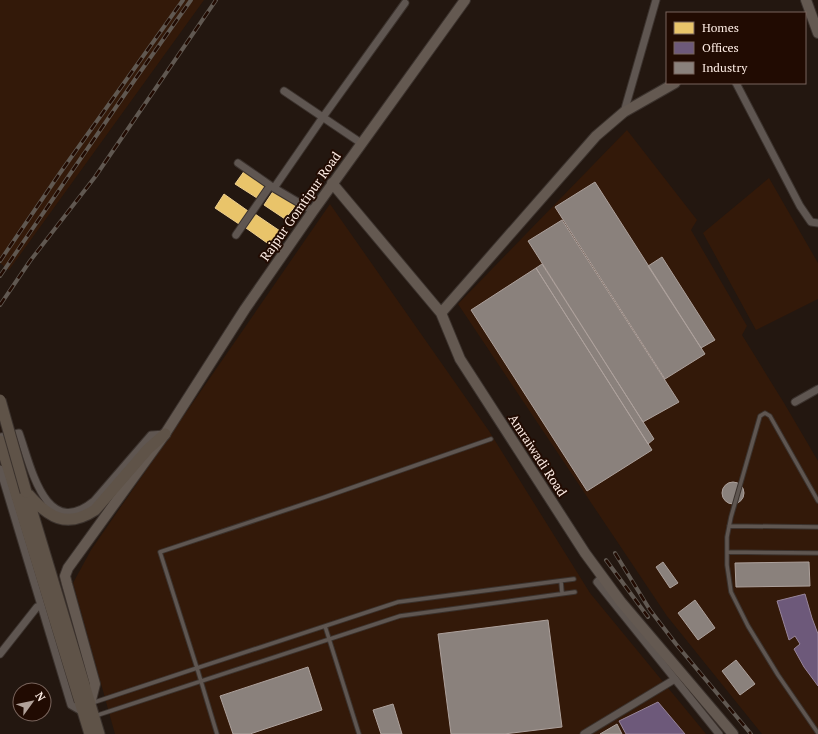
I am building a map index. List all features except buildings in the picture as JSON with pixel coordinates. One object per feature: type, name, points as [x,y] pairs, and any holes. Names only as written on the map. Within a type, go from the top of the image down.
[{"type":"main road","name":"Rajpur Gomtipur Road","points":[[87,711],[95,684],[65,576],[68,568],[165,434],[245,309],[332,183],[465,0]]},
{"type":"main road","points":[[806,0],[818,33]]},
{"type":"main road","points":[[441,313],[596,136],[624,112],[674,84]]},
{"type":"main road","name":"Amraiwadi Road","points":[[332,183],[441,313],[460,358],[585,553],[602,577],[733,734]]},
{"type":"main road","points":[[0,400],[87,711],[90,734]]},
{"type":"main road","points":[[26,492],[38,506],[56,517],[67,519],[85,517],[95,510],[148,449],[165,434]]},
{"type":"main road","points":[[0,441],[81,689]]},
{"type":"main road","points":[[87,711],[99,734]]},
{"type":"street","points":[[624,112],[656,0]]},
{"type":"street","points":[[236,235],[405,3]]},
{"type":"street","points":[[737,84],[800,206],[811,222],[818,223]]},
{"type":"street","points":[[284,91],[361,143]]},
{"type":"street","points":[[238,163],[272,187],[313,211]]},
{"type":"street","points":[[795,402],[818,389]]},
{"type":"street","points":[[0,437],[19,433],[43,497],[52,507],[62,511],[74,512],[85,508],[94,501],[151,435],[165,434]]},
{"type":"street","points":[[0,469],[71,705],[87,711]]},
{"type":"street","points":[[602,577],[597,582],[720,734]]},
{"type":"street","points":[[0,654],[37,607]]},
{"type":"street","points":[[584,734],[675,679]]},
{"type":"lane","points":[[818,501],[770,416],[765,413],[760,416],[727,537],[727,565],[731,592],[748,626],[778,675],[818,733]]},
{"type":"lane","points":[[217,734],[160,552],[492,439]]},
{"type":"lane","points":[[730,526],[818,527]]},
{"type":"lane","points":[[727,552],[818,553]]},
{"type":"lane","points":[[87,711],[197,668],[398,602],[574,579]]},
{"type":"lane","points":[[561,581],[562,593]]},
{"type":"lane","points":[[87,711],[201,682],[400,616],[575,592]]},
{"type":"lane","points":[[325,626],[359,734]]},
{"type":"shaded area","points":[[0,0],[204,0],[9,270],[0,263]]},
{"type":"shaded area","points":[[627,130],[697,220],[691,230],[747,326],[742,335],[818,461],[818,734],[762,734],[667,616],[458,304]]},
{"type":"shaded area","points":[[769,178],[818,263],[818,299],[756,330],[703,233]]},
{"type":"shaded area","points":[[330,204],[489,431],[590,593],[706,734],[115,734],[73,583],[91,550]]},
{"type":"railway","points":[[0,261],[60,173],[183,0]]},
{"type":"railway","points":[[0,276],[191,0]]},
{"type":"railway","points":[[0,305],[30,261],[95,177],[216,0]]},
{"type":"railway","points":[[615,553],[650,610],[676,644],[751,734]]},
{"type":"railway","points":[[606,560],[648,617]]}]
